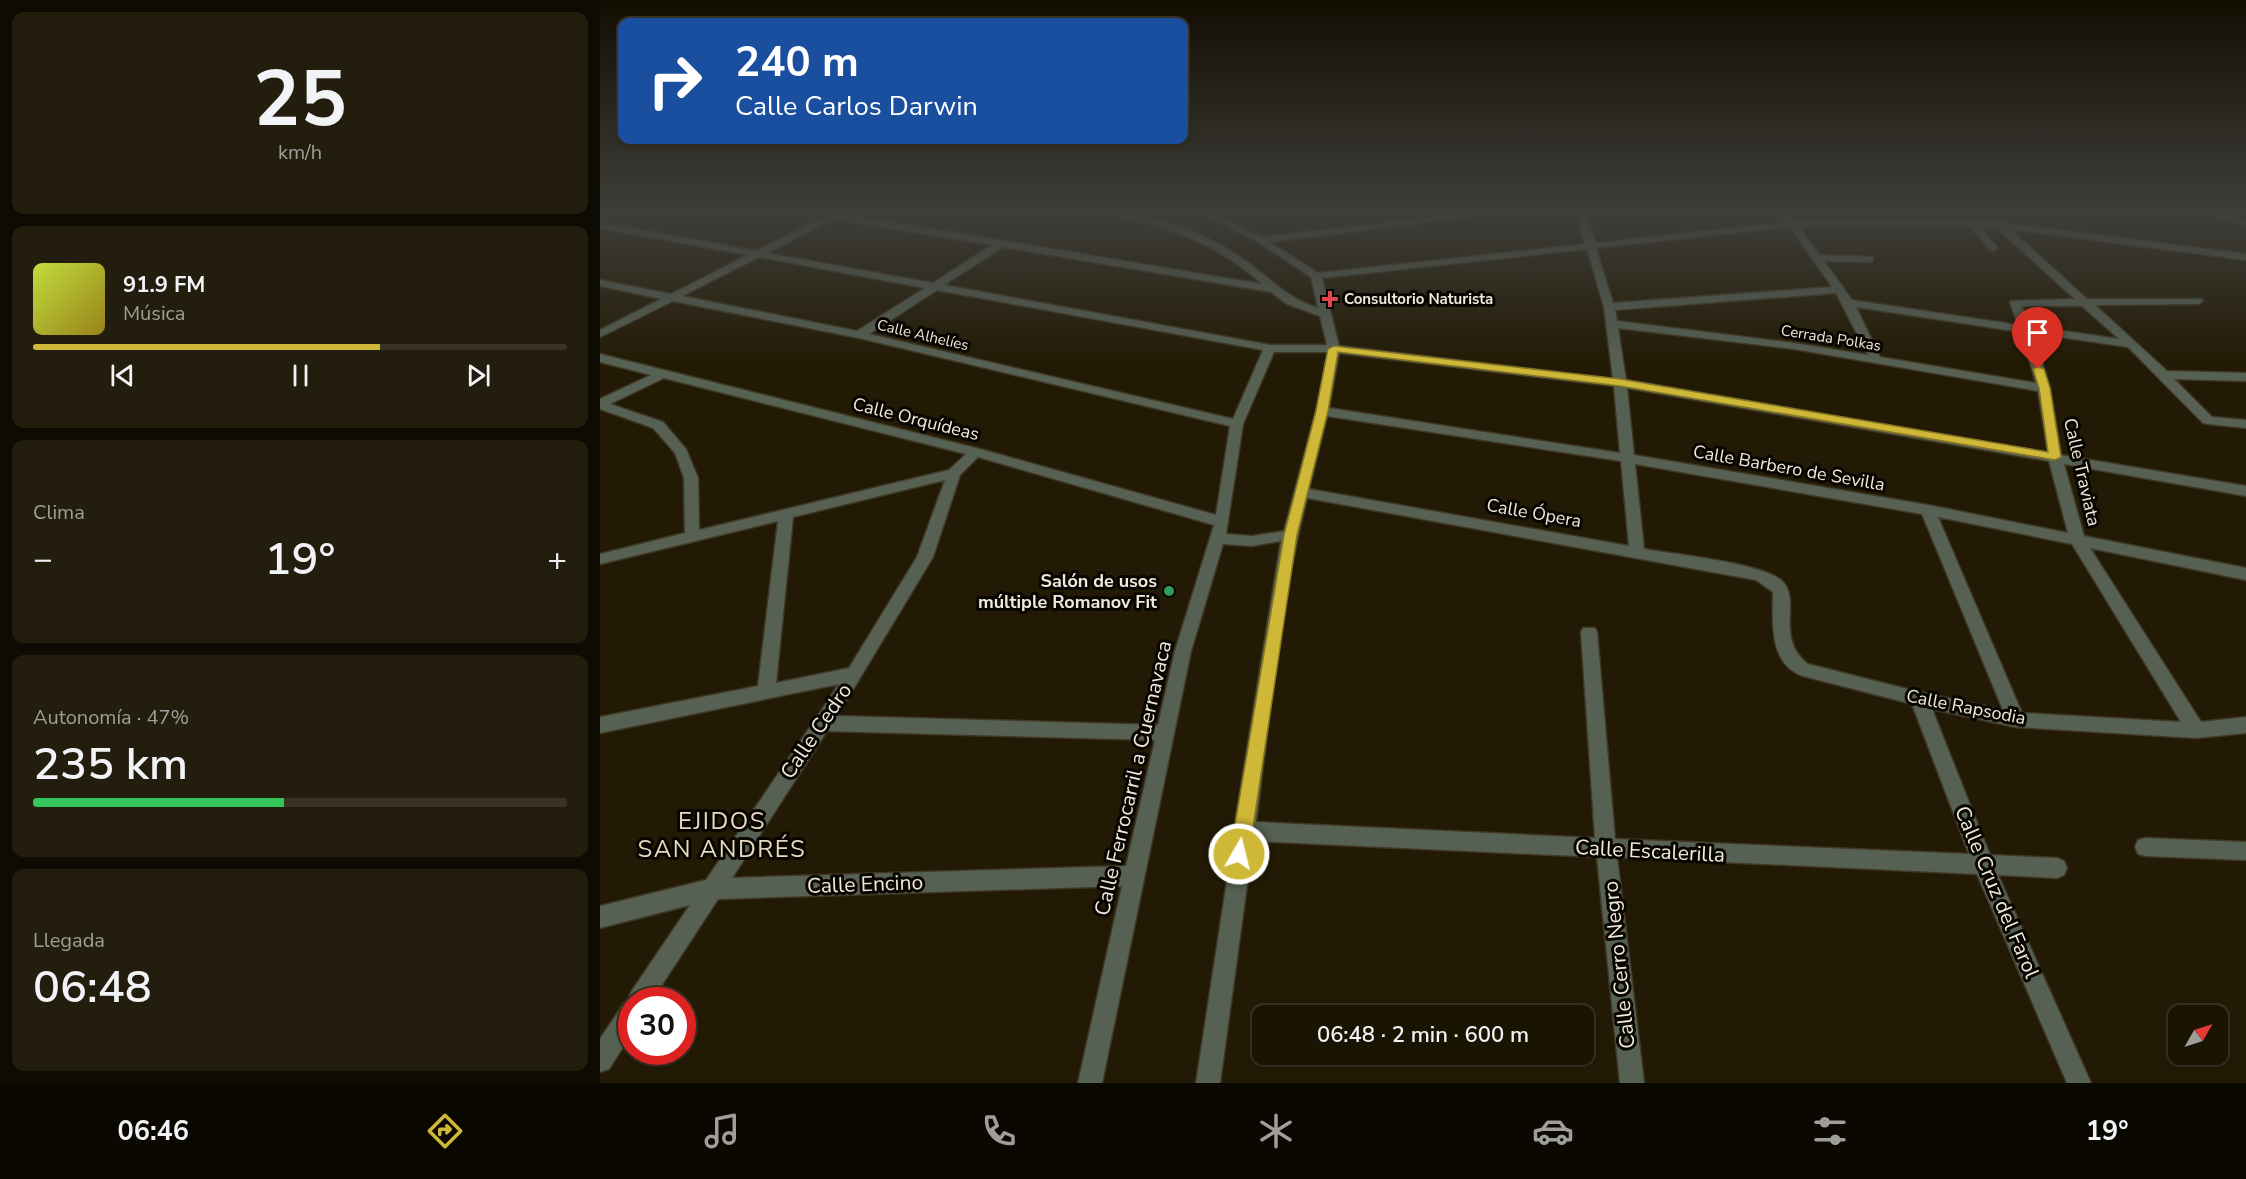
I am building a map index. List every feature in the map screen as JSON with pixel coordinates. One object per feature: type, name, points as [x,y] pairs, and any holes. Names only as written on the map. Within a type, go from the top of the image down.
[{"type":"street","points":[[600,334],[738,264]]},
{"type":"street","points":[[810,264],[1270,348],[1334,349],[1620,382],[2246,490]]},
{"type":"street","points":[[859,335],[970,264]]},
{"type":"street","points":[[1118,264],[1276,290]]},
{"type":"street","points":[[1244,264],[1291,302],[1326,314]]},
{"type":"street","points":[[1297,264],[1316,276],[1430,264]]},
{"type":"street","points":[[1595,264],[1609,307],[1620,382],[1637,551]]},
{"type":"street","points":[[1822,264],[1848,303],[1876,360]]},
{"type":"street","points":[[2041,264],[2128,344],[2166,375],[2208,420],[2246,424]]},
{"type":"street","points":[[1208,1083],[1242,831],[1290,535],[1322,411],[1334,349],[1316,276]]},
{"type":"street","name":"Calle Alhelíes","points":[[600,283],[859,335],[1237,424]]},
{"type":"street","points":[[1609,307],[1839,290]]},
{"type":"street","points":[[2081,302],[2198,301]]},
{"type":"street","name":"Calle Traviata","points":[[2081,302],[2014,303],[2026,330],[2044,388],[2055,457],[2078,541],[2196,730]]},
{"type":"street","points":[[1848,303],[2128,344]]},
{"type":"street","name":"Cerrada Polkas","points":[[1611,324],[1794,346],[2044,388]]},
{"type":"street","name":"Calle Ferrocarril a Cuernavaca","points":[[1090,1083],[1183,651],[1219,531],[1237,424],[1270,348]]},
{"type":"street","name":"Calle Orquídeas","points":[[600,358],[975,452],[1252,541],[1290,535]]},
{"type":"street","points":[[600,404],[662,374]]},
{"type":"street","points":[[2166,375],[2246,376]]},
{"type":"street","points":[[600,404],[658,425],[681,452],[691,478],[692,535]]},
{"type":"street","name":"Calle Barbero de Sevilla","points":[[1322,411],[1627,458],[1928,510],[2246,574]]},
{"type":"street","name":"Calle Cedro","points":[[647,987],[820,723],[855,674],[925,557],[954,473],[975,452]]},
{"type":"street","points":[[600,559],[954,473]]},
{"type":"street","name":"Calle Ópera","points":[[1301,492],[1760,574]]},
{"type":"street","points":[[1928,510],[2016,720]]},
{"type":"street","points":[[766,690],[786,514]]},
{"type":"street","name":"Calle Rapsodia","points":[[1760,574],[1776,584],[1781,591],[1783,649],[1793,664],[1803,669],[1919,699],[2016,720],[2196,730],[2246,725]]},
{"type":"street","name":"Calle Cerro Negro","points":[[1588,632],[1606,849],[1632,1083]]},
{"type":"street","points":[[600,725],[855,674]]},
{"type":"street","name":"Calle Cruz del Farol","points":[[1919,699],[1984,866],[2079,1083]]},
{"type":"street","points":[[820,723],[1165,733]]},
{"type":"street","name":"Calle Escalerilla","points":[[1242,831],[2057,868]]},
{"type":"street","points":[[2145,847],[2246,851]]},
{"type":"street","name":"Calle Encino","points":[[600,917],[711,889],[1133,876]]},
{"type":"street","points":[[600,1060],[618,1032]]},
{"type":"place","name":"Consultorio Naturista","points":[[1330,299]]},
{"type":"place","name":"Salón de usos múltiple Romanov Fit","points":[[1169,591]]},
{"type":"district","name":"EJIDOS SAN ANDRÉS","points":[[722,835]]},
{"type":"route","points":[[1239,854],[1290,535],[1322,411],[1334,349],[1620,382],[2055,457],[2044,388],[2038,369]]}]
